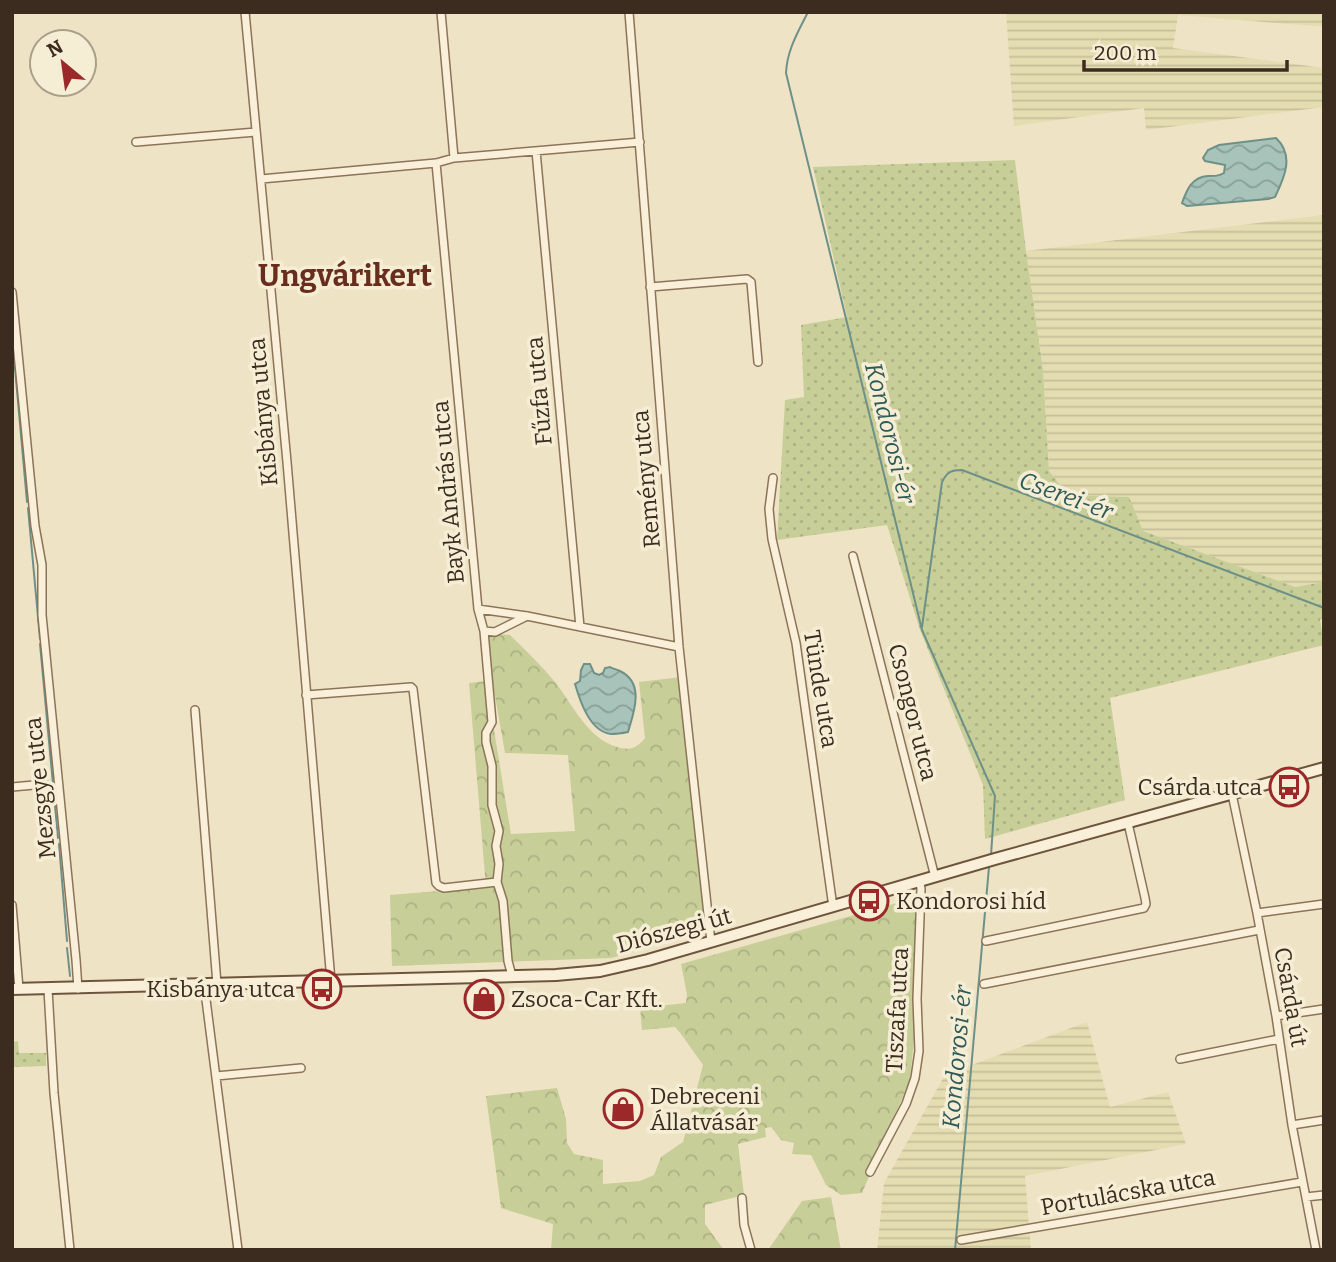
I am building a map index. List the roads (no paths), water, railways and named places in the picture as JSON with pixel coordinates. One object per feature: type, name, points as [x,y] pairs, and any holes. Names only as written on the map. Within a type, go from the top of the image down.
[{"type":"main road","name":"Diószegi út","points":[[16,989],[556,975],[600,971],[648,960],[1324,768]]},
{"type":"street","name":"Kisbánya utca","points":[[245,12],[331,981]]},
{"type":"street","points":[[442,12],[454,158]]},
{"type":"street","name":"Remény utca","points":[[629,12],[679,647],[711,942]]},
{"type":"street","points":[[136,142],[256,132]]},
{"type":"street","points":[[261,179],[436,163],[454,158],[640,142]]},
{"type":"street","name":"Fűzfa utca","points":[[536,151],[580,627]]},
{"type":"street","name":"Bayk András utca","points":[[436,163],[478,609],[484,631],[492,722],[486,733],[486,742],[492,766],[492,805],[499,831],[496,846],[499,864],[497,882],[503,901],[508,961],[512,976]]},
{"type":"street","points":[[650,287],[747,279],[751,282],[758,362]]},
{"type":"street","name":"Mezsgye utca","points":[[12,292],[35,526],[42,565],[42,615],[78,989]]},
{"type":"street","name":"Tünde utca","points":[[773,478],[769,509],[772,539],[796,643],[833,907]]},
{"type":"street","name":"Csongor utca","points":[[853,556],[935,877]]},
{"type":"street","points":[[478,609],[527,616],[679,647]]},
{"type":"street","points":[[484,631],[495,632],[527,616]]},
{"type":"street","points":[[306,695],[411,687],[435,879],[439,887],[444,888],[497,882]]},
{"type":"street","points":[[195,710],[217,984]]},
{"type":"street","points":[[12,787],[45,784]]},
{"type":"street","name":"Csárda út","points":[[1232,794],[1276,1016],[1292,1125],[1315,1247]]},
{"type":"street","points":[[986,941],[1144,908],[1145,898],[1128,823]]},
{"type":"street","name":"Tiszafa utca","points":[[870,1172],[906,1104],[915,1078],[919,1051],[917,999],[922,889],[920,882]]},
{"type":"street","points":[[1257,913],[1324,904]]},
{"type":"street","points":[[12,905],[16,989]]},
{"type":"street","points":[[984,984],[1259,930]]},
{"type":"street","points":[[204,984],[238,1250]]},
{"type":"street","points":[[48,989],[54,1093],[70,1250]]},
{"type":"street","points":[[1276,1016],[1324,1009]]},
{"type":"street","points":[[1180,1059],[1279,1039]]},
{"type":"street","points":[[216,1076],[301,1068]]},
{"type":"street","points":[[1292,1125],[1324,1120]]},
{"type":"street","name":"Portulácska utca","points":[[961,1240],[1302,1182]]},
{"type":"street","points":[[1306,1198],[1324,1195]]},
{"type":"street","points":[[743,1198],[744,1224],[751,1250]]},
{"type":"street","points":[[1315,1247],[1324,1243]]},
{"type":"water","points":[[1276,138],[1285,152],[1286,167],[1275,197],[1187,206],[1182,203],[1194,181],[1224,173],[1225,165],[1205,161],[1203,158],[1208,150],[1219,145]]},
{"type":"water","points":[[584,664],[590,664],[594,673],[599,675],[605,668],[610,667],[628,676],[633,683],[636,698],[628,732],[604,732],[597,728],[587,715],[575,684],[580,681]]},
{"type":"waterway","name":"Kondorosi-ér","points":[[808,12],[791,49],[786,73],[922,630],[995,796],[991,855]]},
{"type":"waterway","points":[[12,335],[27,502]]},
{"type":"waterway","name":"Cserei-ér","points":[[922,627],[942,482],[948,474],[958,470],[1324,608]]},
{"type":"waterway","points":[[28,508],[40,639]]},
{"type":"waterway","points":[[40,644],[58,838]]},
{"type":"waterway","points":[[59,844],[67,941]]},
{"type":"waterway","name":"Kondorosi-ér","points":[[955,1250],[989,867]]},
{"type":"waterway","points":[[67,948],[70,976]]},
{"type":"place","name":"Csárda utca","points":[[1289,787]]},
{"type":"place","name":"Kondorosi híd","points":[[869,901]]},
{"type":"place","name":"Kisbánya utca","points":[[322,989]]},
{"type":"place","name":"Zsoca-Car Kft.","points":[[484,999]]},
{"type":"place","name":"Debreceni Állatvásár","points":[[623,1109]]},
{"type":"district","name":"Ungvárikert","points":[[345,276]]}]
